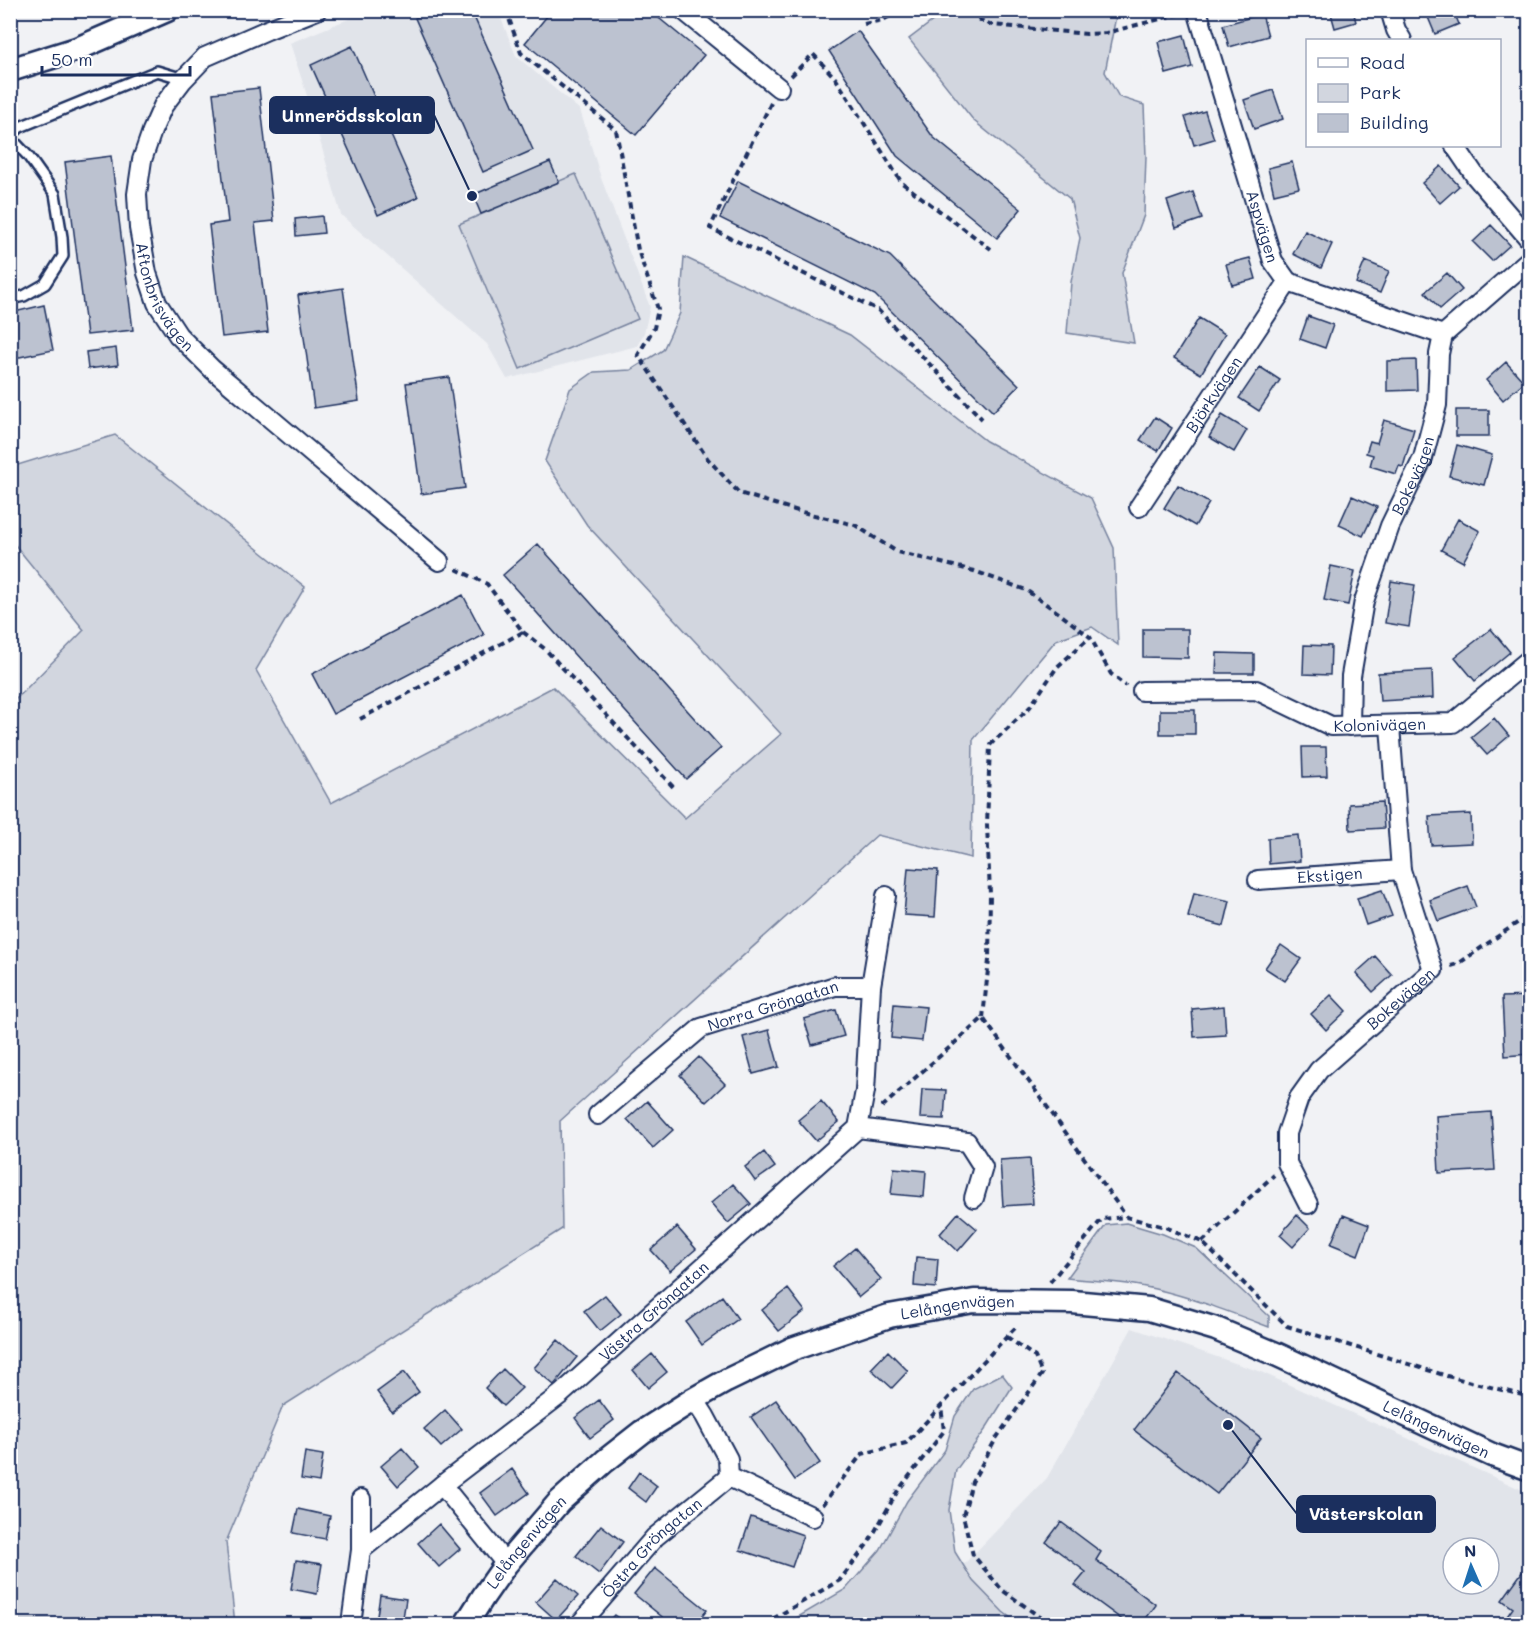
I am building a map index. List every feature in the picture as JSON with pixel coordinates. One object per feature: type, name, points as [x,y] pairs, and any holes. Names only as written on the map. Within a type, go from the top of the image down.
[{"type":"street","points":[[10,70],[77,49],[167,10]]},
{"type":"street","name":"Aftonbrisvägen","points":[[317,10],[206,57],[184,78],[163,106],[142,160],[137,194],[139,228],[147,273],[157,303],[178,335],[212,369],[439,561]]},
{"type":"street","points":[[683,10],[779,88]]},
{"type":"street","points":[[1390,10],[1401,39]]},
{"type":"street","name":"Aspvägen","points":[[1190,12],[1273,261],[1288,282],[1443,335]]},
{"type":"street","points":[[1456,147],[1476,177],[1530,240]]},
{"type":"street","points":[[1443,335],[1530,259]]},
{"type":"street","name":"Björkvägen","points":[[1139,507],[1288,282]]},
{"type":"street","name":"Bokevägen","points":[[1350,726],[1351,676],[1364,601],[1390,526],[1423,458],[1437,405],[1439,354],[1443,335]]},
{"type":"street","name":"Kolonivägen","points":[[1142,691],[1256,690],[1331,726],[1453,723],[1530,659]]},
{"type":"street","name":"Bokevägen","points":[[1308,1204],[1287,1163],[1287,1133],[1299,1098],[1319,1070],[1433,970],[1401,870],[1390,726]]},
{"type":"street","name":"Ekstigen","points":[[1258,880],[1401,870]]},
{"type":"street","points":[[886,896],[871,986],[865,1091],[858,1128],[967,1142],[983,1167],[974,1198]]},
{"type":"street","name":"Norra Gröngatan","points":[[598,1115],[701,1028],[835,986],[871,986]]},
{"type":"street","name":"Västra Gröngatan","points":[[360,1550],[561,1394],[858,1128]]},
{"type":"street","name":"Lelångenvägen","points":[[466,1624],[506,1564],[560,1502],[605,1461],[642,1432],[726,1381],[792,1348],[890,1316],[974,1301],[1083,1303],[1149,1309],[1216,1329],[1278,1355],[1492,1455],[1530,1469]]},
{"type":"street","points":[[694,1399],[728,1459],[729,1477],[813,1517]]},
{"type":"street","name":"Östra Gröngatan","points":[[580,1624],[655,1537],[729,1477]]},
{"type":"street","points":[[442,1485],[506,1564]]},
{"type":"street","points":[[351,1624],[360,1550],[361,1499]]},
{"type":"lane","points":[[10,299],[24,296],[45,284],[63,256],[55,194],[10,137],[20,127],[157,71],[184,78]]},
{"type":"path","points":[[506,10],[521,52],[616,130],[638,250],[658,309],[654,328],[638,355],[708,459],[739,493],[855,525],[897,552],[974,571],[1026,590],[1090,637],[1111,674],[1127,687],[1142,691]]},
{"type":"path","points":[[864,24],[883,20],[901,10]]},
{"type":"path","points":[[972,10],[980,20],[992,25],[1087,34],[1106,33],[1190,12]]},
{"type":"path","points":[[982,419],[878,310],[710,228],[779,88],[813,54],[836,79],[902,183],[991,249]]},
{"type":"path","points":[[439,561],[487,584],[523,632],[545,649],[675,789]]},
{"type":"path","points":[[360,719],[523,632]]},
{"type":"path","points":[[1090,637],[1057,667],[1030,707],[990,746],[987,825],[990,894],[989,960],[983,1018],[1126,1217]]},
{"type":"path","points":[[1433,970],[1458,964],[1530,914]]},
{"type":"path","points":[[858,1128],[983,1018]]},
{"type":"path","points":[[1202,1242],[1287,1163]]},
{"type":"path","points":[[1048,1285],[1102,1219],[1126,1217],[1165,1227],[1202,1242],[1287,1326],[1447,1376],[1530,1397]]},
{"type":"path","points":[[1286,1333],[1287,1326]]},
{"type":"path","points":[[813,1517],[862,1454],[906,1443],[1016,1327]]},
{"type":"path","points":[[1006,1337],[1035,1357],[1042,1374],[998,1437],[972,1482],[963,1516],[973,1555],[1002,1590],[1050,1624]]},
{"type":"path","points":[[764,1624],[840,1580],[868,1542],[897,1492],[944,1431],[941,1407]]},
{"type":"shaded area","points":[[368,11],[498,11],[516,56],[580,110],[601,178],[650,307],[644,333],[637,346],[507,379],[487,344],[341,215],[290,43]]},
{"type":"shaded area","points":[[1132,1328],[1261,1372],[1529,1493],[1529,1624],[910,1624],[916,1614],[1047,1478]]},
{"type":"green space","points":[[946,11],[1117,11],[1105,72],[1119,97],[1144,105],[1146,156],[1144,215],[1122,273],[1134,343],[1067,333],[1071,282],[1080,238],[1070,199],[974,121],[909,39]]},
{"type":"green space","points":[[576,174],[638,319],[520,369],[459,224]]},
{"type":"green space","points":[[684,257],[850,335],[986,441],[1091,498],[1114,548],[1118,645],[1092,627],[1056,640],[973,740],[971,858],[877,835],[560,1121],[562,1229],[283,1406],[226,1542],[235,1624],[11,1624],[10,809],[17,800],[11,742],[11,704],[84,630],[11,540],[11,467],[115,435],[305,587],[256,670],[331,803],[553,687],[685,818],[781,734],[587,525],[545,461],[570,389],[594,372],[631,370],[663,350],[680,313]]},
{"type":"green space","points":[[1126,1223],[1163,1234],[1196,1248],[1269,1316],[1269,1327],[1198,1301],[1155,1289],[1122,1283],[1067,1278],[1106,1225]]},
{"type":"green space","points":[[1002,1374],[1012,1387],[956,1470],[949,1510],[955,1552],[973,1581],[1003,1612],[1019,1624],[786,1624],[846,1589],[880,1550],[907,1501],[945,1450],[955,1416],[973,1389]]},
{"type":"building","points":[[432,10],[471,10],[533,150],[483,172],[415,18]]},
{"type":"building","points":[[552,10],[649,10],[704,55],[636,135],[525,43]]},
{"type":"building","points":[[1330,10],[1353,10],[1356,22],[1335,28]]},
{"type":"building","points":[[1425,10],[1453,10],[1459,24],[1435,34]]},
{"type":"building","points":[[1262,14],[1268,36],[1229,47],[1223,25]]},
{"type":"building","points":[[858,31],[933,137],[1021,209],[997,238],[897,156],[829,51]]},
{"type":"building","points":[[1184,35],[1192,67],[1166,74],[1158,42]]},
{"type":"building","points":[[352,46],[418,197],[378,215],[311,65]]},
{"type":"building","points":[[259,88],[274,221],[255,223],[268,332],[222,337],[209,225],[228,222],[213,93]]},
{"type":"building","points":[[1273,90],[1283,119],[1254,129],[1244,100]]},
{"type":"building","points":[[1205,111],[1214,139],[1194,145],[1185,117]]},
{"type":"building","points":[[111,156],[133,330],[87,335],[65,162]]},
{"type":"building","points":[[550,162],[559,182],[481,214],[473,195]]},
{"type":"building","points":[[1292,162],[1299,188],[1274,194],[1268,168]]},
{"type":"building","points":[[1441,166],[1459,186],[1440,203],[1422,183]]},
{"type":"building","points":[[738,181],[890,256],[1019,385],[993,412],[875,295],[720,218]]},
{"type":"building","points":[[1193,192],[1202,219],[1176,228],[1167,201]]},
{"type":"building","points":[[322,216],[324,233],[296,236],[295,219]]},
{"type":"building","points":[[1491,225],[1510,245],[1492,261],[1473,242]]},
{"type":"building","points":[[1305,231],[1332,244],[1321,268],[1293,254]]},
{"type":"building","points":[[1250,258],[1256,279],[1232,285],[1226,264]]},
{"type":"building","points":[[1365,261],[1389,271],[1380,293],[1356,283]]},
{"type":"building","points":[[1447,273],[1462,290],[1440,309],[1425,292]]},
{"type":"building","points":[[343,288],[359,401],[314,408],[298,295]]},
{"type":"building","points":[[44,305],[53,350],[10,359],[10,313]]},
{"type":"building","points":[[1308,316],[1333,325],[1325,348],[1300,339]]},
{"type":"building","points":[[1199,318],[1225,334],[1201,374],[1174,358]]},
{"type":"building","points":[[116,348],[118,365],[88,369],[86,352]]},
{"type":"building","points":[[1416,360],[1417,390],[1387,391],[1387,361]]},
{"type":"building","points":[[1506,362],[1524,382],[1503,400],[1486,380]]},
{"type":"building","points":[[1260,367],[1280,380],[1259,411],[1239,398]]},
{"type":"building","points":[[449,377],[465,488],[421,494],[406,383]]},
{"type":"building","points":[[1456,410],[1489,410],[1489,436],[1456,436]]},
{"type":"building","points":[[1222,415],[1247,430],[1234,452],[1209,437]]},
{"type":"building","points":[[1155,417],[1172,428],[1158,451],[1140,440]]},
{"type":"building","points":[[1384,420],[1414,429],[1403,467],[1399,466],[1396,474],[1370,466],[1373,455],[1366,453],[1370,441],[1377,443]]},
{"type":"building","points":[[1457,445],[1492,455],[1484,485],[1449,476]]},
{"type":"building","points":[[1178,485],[1209,503],[1195,526],[1164,508]]},
{"type":"building","points":[[1352,496],[1377,507],[1363,536],[1339,525]]},
{"type":"building","points":[[1458,519],[1480,531],[1463,562],[1441,550]]},
{"type":"building","points":[[538,544],[721,748],[686,779],[503,575]]},
{"type":"building","points":[[1331,566],[1355,571],[1348,605],[1324,600]]},
{"type":"building","points":[[1391,581],[1415,585],[1409,627],[1385,623]]},
{"type":"building","points":[[463,595],[484,635],[333,714],[312,674]]},
{"type":"building","points":[[1143,629],[1188,629],[1188,658],[1143,657]]},
{"type":"building","points":[[1491,629],[1510,652],[1475,681],[1455,657]]},
{"type":"building","points":[[1304,645],[1331,646],[1330,675],[1303,674]]},
{"type":"building","points":[[1217,653],[1254,654],[1254,673],[1216,673]]},
{"type":"building","points":[[1432,670],[1433,698],[1380,701],[1378,673]]},
{"type":"building","points":[[1160,710],[1195,710],[1195,734],[1160,734]]},
{"type":"building","points":[[1494,718],[1509,736],[1487,755],[1471,737]]},
{"type":"building","points":[[1302,747],[1326,747],[1327,776],[1303,777]]},
{"type":"building","points":[[1382,802],[1384,828],[1350,830],[1349,804]]},
{"type":"building","points":[[1471,814],[1472,843],[1431,845],[1429,816]]},
{"type":"building","points":[[1298,835],[1300,861],[1269,864],[1268,838]]},
{"type":"building","points":[[908,868],[938,870],[935,917],[904,915]]},
{"type":"building","points":[[1468,886],[1476,907],[1438,921],[1430,900]]},
{"type":"building","points":[[1382,890],[1392,916],[1366,925],[1357,898]]},
{"type":"building","points":[[1194,893],[1230,901],[1224,926],[1188,917]]},
{"type":"building","points":[[1281,945],[1301,959],[1285,981],[1265,968]]},
{"type":"building","points":[[1375,956],[1392,975],[1373,992],[1356,973]]},
{"type":"building","points":[[1331,995],[1346,1011],[1326,1030],[1311,1014]]},
{"type":"building","points":[[1530,996],[1530,1054],[1505,1056],[1502,997]]},
{"type":"building","points":[[894,1004],[926,1007],[922,1041],[891,1038]]},
{"type":"building","points":[[1224,1006],[1226,1035],[1194,1037],[1192,1009]]},
{"type":"building","points":[[836,1010],[844,1036],[812,1045],[804,1019]]},
{"type":"building","points":[[769,1030],[779,1067],[753,1074],[743,1037]]},
{"type":"building","points":[[699,1057],[725,1084],[706,1102],[680,1075]]},
{"type":"building","points":[[922,1089],[946,1090],[944,1119],[920,1118]]},
{"type":"building","points":[[647,1101],[673,1130],[653,1148],[627,1119]]},
{"type":"building","points":[[821,1101],[839,1122],[816,1141],[798,1120]]},
{"type":"building","points":[[1491,1112],[1495,1170],[1439,1173],[1436,1116]]},
{"type":"building","points":[[764,1152],[775,1167],[755,1181],[745,1167]]},
{"type":"building","points":[[1030,1158],[1033,1204],[1003,1206],[1000,1160]]},
{"type":"building","points":[[894,1168],[926,1171],[924,1197],[891,1194]]},
{"type":"building","points":[[733,1184],[751,1204],[728,1223],[711,1203]]},
{"type":"building","points":[[958,1213],[977,1229],[958,1251],[940,1234]]},
{"type":"building","points":[[1297,1215],[1310,1228],[1293,1247],[1280,1235]]},
{"type":"building","points":[[1343,1215],[1369,1225],[1358,1255],[1331,1244]]},
{"type":"building","points":[[677,1227],[696,1249],[670,1271],[651,1250]]},
{"type":"building","points":[[855,1248],[881,1279],[859,1297],[833,1266]]},
{"type":"building","points":[[916,1257],[938,1259],[936,1288],[914,1286]]},
{"type":"building","points":[[788,1289],[805,1311],[779,1331],[762,1310]]},
{"type":"building","points":[[605,1295],[621,1314],[600,1331],[584,1311]]},
{"type":"building","points":[[722,1296],[738,1319],[702,1345],[686,1322]]},
{"type":"building","points":[[558,1340],[577,1357],[554,1385],[534,1368]]},
{"type":"building","points":[[888,1351],[908,1371],[892,1388],[871,1369]]},
{"type":"building","points":[[652,1354],[667,1372],[648,1388],[633,1370]]},
{"type":"building","points":[[503,1369],[522,1388],[503,1406],[485,1388]]},
{"type":"building","points":[[404,1372],[419,1392],[392,1412],[377,1392]]},
{"type":"building","points":[[1178,1373],[1261,1438],[1217,1494],[1134,1430]]},
{"type":"building","points":[[599,1400],[614,1420],[590,1438],[575,1418]]},
{"type":"building","points":[[776,1400],[820,1463],[795,1480],[751,1417]]},
{"type":"building","points":[[445,1410],[462,1429],[441,1447],[424,1429]]},
{"type":"building","points":[[402,1448],[419,1467],[398,1486],[381,1466]]},
{"type":"building","points":[[305,1452],[323,1455],[319,1482],[301,1479]]},
{"type":"building","points":[[512,1469],[529,1493],[497,1516],[480,1493]]},
{"type":"building","points":[[639,1472],[657,1486],[646,1502],[628,1488]]},
{"type":"building","points":[[298,1509],[330,1516],[325,1539],[293,1533]]},
{"type":"building","points":[[751,1517],[803,1535],[792,1567],[740,1550]]},
{"type":"building","points":[[1061,1522],[1101,1552],[1096,1560],[1156,1605],[1142,1624],[1128,1624],[1075,1585],[1086,1572],[1046,1542]]},
{"type":"building","points":[[439,1524],[460,1549],[439,1567],[418,1543]]},
{"type":"building","points":[[601,1525],[623,1542],[599,1574],[576,1556]]},
{"type":"building","points":[[296,1560],[322,1564],[317,1594],[291,1589]]},
{"type":"building","points":[[1530,1561],[1530,1624],[1512,1624],[1505,1619],[1513,1608],[1502,1600]]},
{"type":"building","points":[[655,1568],[707,1610],[696,1624],[671,1624],[634,1594]]},
{"type":"building","points":[[557,1578],[578,1596],[556,1620],[536,1602]]},
{"type":"building","points":[[380,1595],[406,1599],[402,1624],[376,1623]]},
{"type":"building","points":[[614,1615],[627,1624],[606,1624]]},
{"type":"place","name":"Unnerödsskolan","points":[[472,196]]},
{"type":"place","name":"Västerskolan","points":[[1228,1425]]}]
